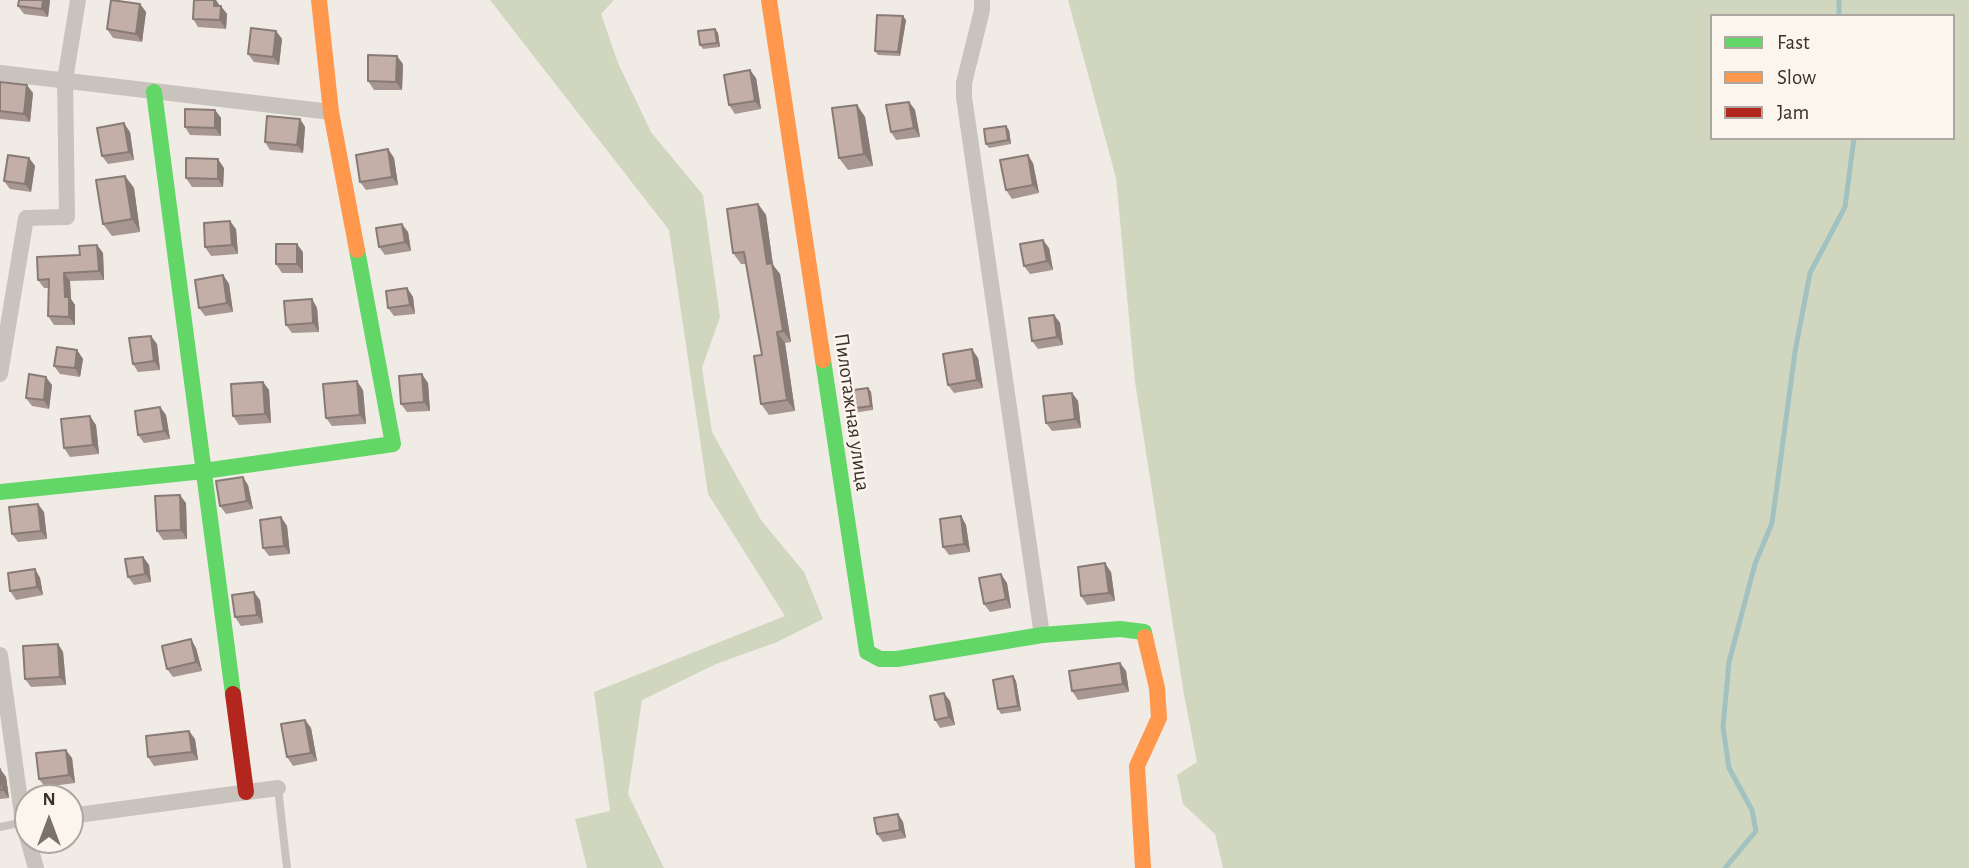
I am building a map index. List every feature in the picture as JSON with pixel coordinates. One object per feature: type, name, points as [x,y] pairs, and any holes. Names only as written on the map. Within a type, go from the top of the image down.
[{"type":"street","points":[[0,374],[26,218],[67,217],[65,80],[78,0]]},
{"type":"street","points":[[0,492],[204,471],[393,444],[331,112],[320,0]]},
{"type":"street","name":"Пилотажная улица","points":[[769,0],[867,652],[880,659],[897,659],[1042,635],[1119,629],[1144,632],[1157,688],[1158,718],[1137,766],[1143,868]]},
{"type":"street","points":[[982,0],[982,10],[964,83],[964,97],[1042,635]]},
{"type":"street","points":[[0,73],[331,112]]},
{"type":"street","points":[[154,92],[246,792]]},
{"type":"street","points":[[0,655],[2,691],[18,784]]},
{"type":"street","points":[[84,814],[278,788]]},
{"type":"lane","points":[[278,788],[287,868]]},
{"type":"green space","points":[[490,0],[614,0],[601,14],[618,63],[651,132],[703,195],[720,317],[702,368],[712,432],[761,520],[804,572],[823,619],[777,642],[716,664],[642,700],[628,794],[664,868],[587,868],[575,819],[610,811],[594,692],[785,616],[708,494],[669,230]]},
{"type":"green space","points":[[1068,0],[1969,0],[1969,868],[1223,868],[1215,834],[1183,804],[1177,775],[1197,762],[1135,382],[1116,178]]},
{"type":"building","points":[[19,0],[43,0],[42,9],[18,6]]},
{"type":"building","points":[[111,0],[140,4],[136,34],[107,29]]},
{"type":"building","points":[[194,0],[214,0],[214,6],[221,6],[220,20],[193,19]]},
{"type":"building","points":[[877,15],[903,16],[898,52],[875,51]]},
{"type":"building","points":[[251,28],[276,31],[273,57],[248,54]]},
{"type":"building","points":[[715,29],[717,43],[700,45],[698,31]]},
{"type":"building","points":[[368,55],[397,56],[396,82],[368,81]]},
{"type":"building","points":[[750,70],[755,101],[729,105],[724,75]]},
{"type":"building","points":[[0,82],[27,85],[24,114],[0,111]]},
{"type":"building","points":[[909,102],[914,128],[891,132],[886,105]]},
{"type":"building","points":[[857,105],[864,154],[839,158],[832,108]]},
{"type":"building","points":[[185,109],[215,110],[215,128],[185,127]]},
{"type":"building","points":[[267,116],[300,119],[297,145],[265,142]]},
{"type":"building","points":[[124,123],[129,152],[102,156],[97,128]]},
{"type":"building","points":[[1006,126],[1008,140],[986,144],[984,129]]},
{"type":"building","points":[[388,149],[392,177],[360,182],[356,155]]},
{"type":"building","points":[[8,155],[29,158],[25,184],[4,181]]},
{"type":"building","points":[[1028,155],[1033,185],[1006,190],[1000,160]]},
{"type":"building","points":[[186,158],[218,159],[218,179],[186,178]]},
{"type":"building","points":[[125,176],[132,219],[103,224],[96,180]]},
{"type":"building","points":[[758,204],[767,264],[772,263],[783,331],[777,332],[787,400],[761,404],[754,356],[762,355],[744,252],[733,253],[727,209]]},
{"type":"building","points":[[230,221],[232,245],[205,247],[204,223]]},
{"type":"building","points":[[402,224],[405,242],[379,247],[376,228]]},
{"type":"building","points":[[1043,240],[1047,261],[1024,266],[1020,244]]},
{"type":"building","points":[[276,244],[297,244],[297,264],[276,264]]},
{"type":"building","points":[[97,245],[99,271],[64,273],[65,297],[69,297],[69,317],[48,316],[49,279],[38,280],[37,257],[80,255],[79,246]]},
{"type":"building","points":[[223,275],[227,303],[199,308],[195,280]]},
{"type":"building","points":[[407,288],[410,305],[388,308],[386,291]]},
{"type":"building","points":[[312,299],[313,323],[286,325],[284,301]]},
{"type":"building","points":[[1054,315],[1057,337],[1032,341],[1029,318]]},
{"type":"building","points":[[151,336],[154,361],[133,364],[129,338]]},
{"type":"building","points":[[57,347],[77,350],[75,368],[54,366]]},
{"type":"building","points":[[972,349],[977,380],[948,385],[943,354]]},
{"type":"building","points":[[29,374],[46,377],[44,400],[26,398]]},
{"type":"building","points":[[422,374],[424,402],[401,404],[399,376]]},
{"type":"building","points":[[357,381],[360,415],[326,418],[323,384]]},
{"type":"building","points":[[263,382],[265,414],[233,416],[231,384]]},
{"type":"building","points":[[868,388],[871,406],[849,409],[846,391]]},
{"type":"building","points":[[1072,393],[1075,419],[1046,423],[1043,396]]},
{"type":"building","points":[[160,407],[164,431],[138,435],[135,411]]},
{"type":"building","points":[[90,416],[93,445],[64,448],[61,419]]},
{"type":"building","points":[[243,477],[247,501],[220,506],[216,481]]},
{"type":"building","points":[[180,495],[181,530],[157,531],[155,496]]},
{"type":"building","points":[[38,504],[41,531],[12,534],[9,507]]},
{"type":"building","points":[[961,516],[964,544],[943,547],[940,519]]},
{"type":"building","points":[[281,517],[284,546],[263,548],[260,520]]},
{"type":"building","points":[[143,557],[145,574],[128,577],[125,559]]},
{"type":"building","points":[[1105,563],[1109,593],[1081,596],[1078,567]]},
{"type":"building","points":[[35,569],[37,587],[10,591],[8,573]]},
{"type":"building","points":[[1001,574],[1006,599],[984,604],[979,578]]},
{"type":"building","points":[[254,592],[257,615],[235,617],[232,595]]},
{"type":"building","points":[[191,639],[196,662],[167,669],[162,646]]},
{"type":"building","points":[[58,644],[60,677],[25,679],[23,646]]},
{"type":"building","points":[[1120,663],[1123,684],[1072,691],[1069,671]]},
{"type":"building","points":[[1013,676],[1018,706],[998,709],[993,680]]},
{"type":"building","points":[[944,693],[949,717],[935,720],[930,696]]},
{"type":"building","points":[[305,720],[311,753],[287,757],[281,724]]},
{"type":"building","points":[[189,731],[192,752],[148,757],[146,736]]},
{"type":"building","points":[[66,750],[69,775],[39,779],[36,753]]},
{"type":"building","points":[[0,769],[3,790],[0,790]]},
{"type":"building","points":[[898,814],[900,830],[877,834],[874,818]]},
{"type":"waterway","points":[[1839,0],[1839,14]]},
{"type":"waterway","points":[[1725,868],[1756,831],[1752,810],[1729,768],[1723,727],[1729,662],[1755,564],[1772,523],[1795,352],[1810,273],[1845,207],[1854,140]]},
{"type":"traffic: fast","points":[[154,92],[233,694]]},
{"type":"traffic: fast","points":[[0,492],[204,471],[393,444],[357,250]]},
{"type":"traffic: fast","points":[[823,360],[867,652],[880,659],[897,659],[1042,635],[1120,629],[1144,632],[1145,637]]},
{"type":"traffic: slow","points":[[319,0],[331,112],[357,250]]},
{"type":"traffic: slow","points":[[769,0],[823,360]]},
{"type":"traffic: slow","points":[[1143,868],[1137,766],[1159,718],[1157,688],[1145,637]]},
{"type":"traffic: jam","points":[[233,694],[246,792]]}]
